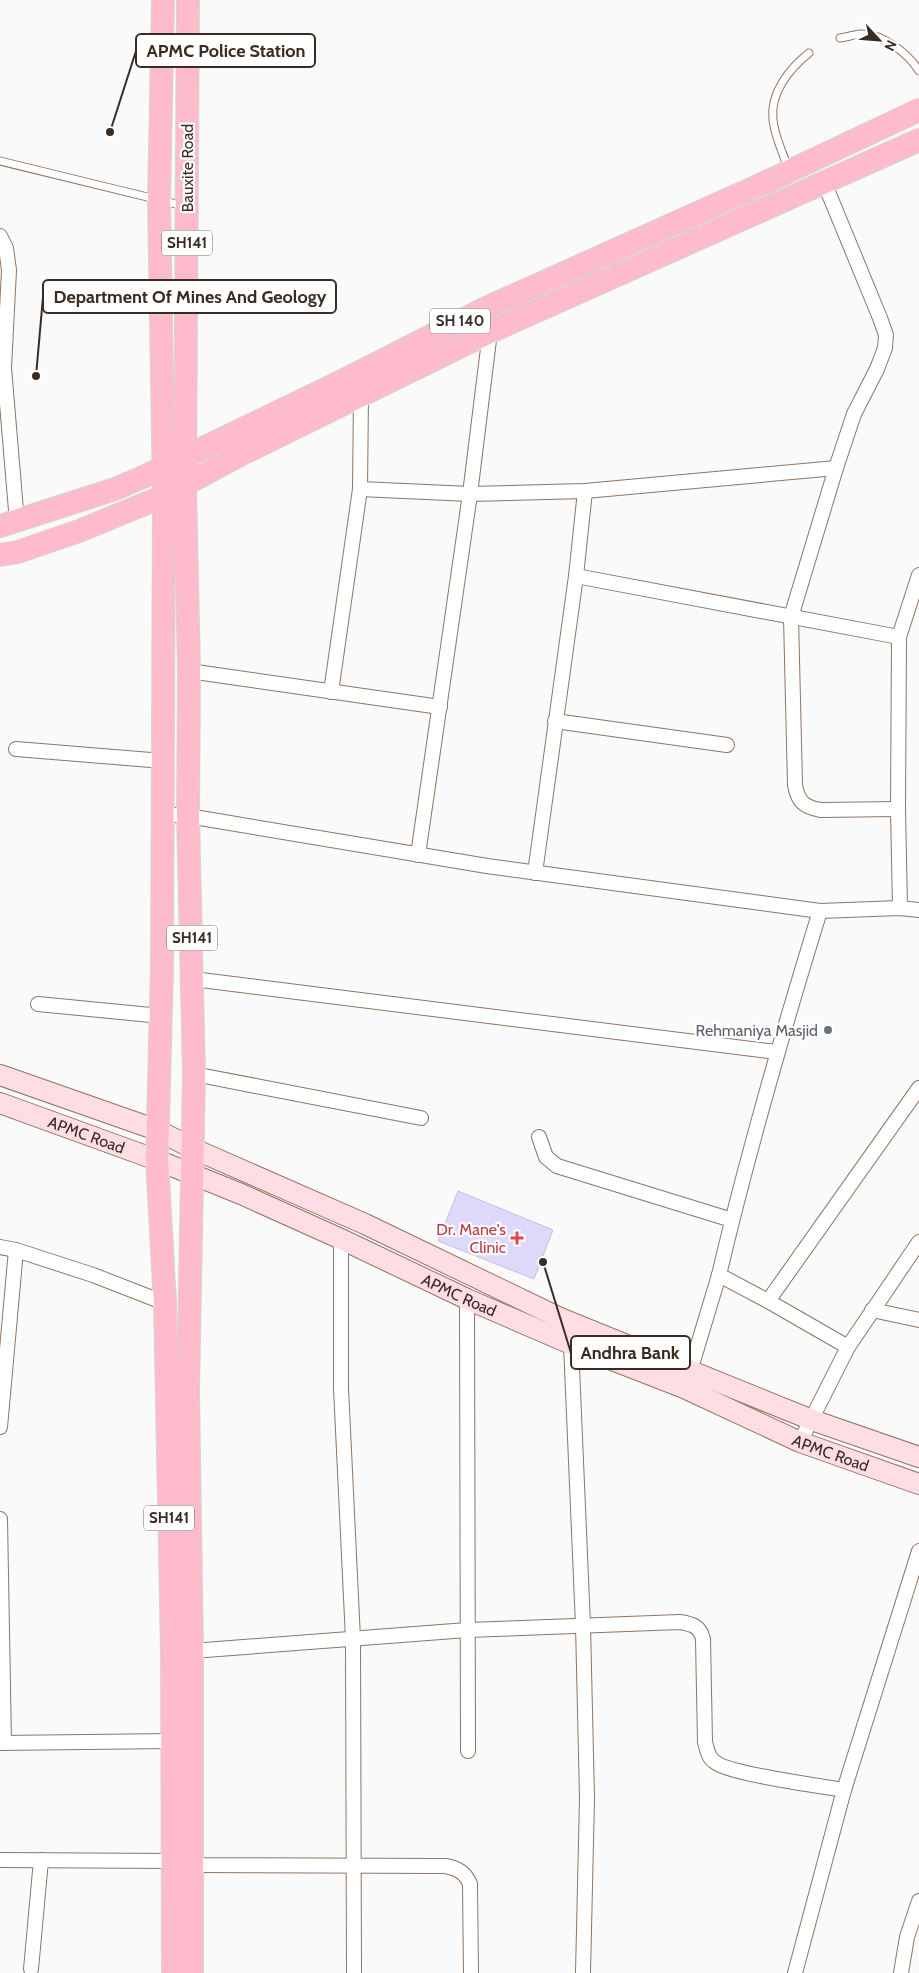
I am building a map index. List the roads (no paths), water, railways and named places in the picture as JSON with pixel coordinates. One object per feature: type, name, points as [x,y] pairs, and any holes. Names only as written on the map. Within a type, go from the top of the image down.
[{"type":"main road","points":[[161,1016],[164,467],[159,200],[163,0]]},
{"type":"main road","name":"Bauxite Road","points":[[185,485],[188,0]]},
{"type":"main road","name":"SH 140","points":[[9,524],[115,489],[164,467],[338,383],[486,308],[919,110]]},
{"type":"main road","name":"SH 140","points":[[0,555],[18,552],[79,531],[164,496],[240,455],[490,332],[919,140]]},
{"type":"main road","name":"SH141","points":[[173,1973],[183,1863],[192,1651],[188,1391],[194,1074],[188,816],[189,671],[185,485]]},
{"type":"main road","name":"SH141","points":[[161,1016],[157,1160],[164,1303],[173,1741],[192,1973]]},
{"type":"street","points":[[824,182],[886,335],[885,348],[880,362],[854,414],[791,617],[796,795],[804,805],[820,810],[898,809]]},
{"type":"street","points":[[0,236],[6,248],[9,270],[2,369],[9,524]]},
{"type":"street","points":[[418,855],[470,494],[490,332]]},
{"type":"street","points":[[331,692],[360,489],[361,396]]},
{"type":"street","points":[[360,489],[470,494],[585,491],[836,468]]},
{"type":"street","points":[[535,873],[576,576],[585,491]]},
{"type":"street","points":[[900,908],[898,637],[919,575]]},
{"type":"street","points":[[576,576],[898,637]]},
{"type":"street","points":[[189,671],[440,707]]},
{"type":"street","points":[[555,721],[727,745]]},
{"type":"street","points":[[16,749],[163,761]]},
{"type":"street","points":[[163,814],[188,816],[535,873],[820,911],[900,908],[919,910]]},
{"type":"street","points":[[687,1379],[720,1275],[732,1220],[776,1052],[820,911]]},
{"type":"street","points":[[193,979],[776,1052]]},
{"type":"street","points":[[38,1004],[161,1016]]},
{"type":"street","name":"APMC Road","points":[[0,1074],[157,1130],[194,1149],[365,1224],[687,1379],[800,1442],[919,1484]]},
{"type":"street","points":[[194,1074],[421,1118]]},
{"type":"street","points":[[768,1301],[919,1088]]},
{"type":"street","name":"APMC Road","points":[[0,1103],[157,1160],[192,1176],[241,1194],[467,1299],[571,1344],[687,1379],[919,1457]]},
{"type":"street","points":[[539,1137],[546,1157],[557,1166],[732,1220]]},
{"type":"street","points":[[341,1239],[342,1388],[354,1639],[354,1973]]},
{"type":"street","points":[[800,1442],[848,1348],[919,1242]]},
{"type":"street","points":[[0,1247],[16,1250],[93,1275],[164,1303]]},
{"type":"street","points":[[0,1427],[16,1250]]},
{"type":"street","points":[[720,1275],[848,1348]]},
{"type":"street","points":[[467,1299],[468,1751]]},
{"type":"street","points":[[872,1310],[919,1320]]},
{"type":"street","points":[[571,1344],[583,1625],[587,1798],[583,1973]]},
{"type":"street","points":[[0,1519],[2,1743],[173,1741]]},
{"type":"street","points":[[795,1973],[844,1790],[919,1551]]},
{"type":"street","points":[[192,1651],[467,1630],[680,1622],[696,1626],[702,1632],[705,1742],[709,1755],[715,1762],[748,1772],[844,1790]]},
{"type":"street","points":[[0,1860],[455,1867],[468,1880],[471,1893],[472,1973]]},
{"type":"street","points":[[31,1969],[41,1860]]},
{"type":"street","points":[[901,1973],[908,1937],[919,1901]]},
{"type":"lane","points":[[840,38],[861,34],[883,40],[905,54],[919,70]]},
{"type":"lane","points":[[789,171],[773,121],[773,107],[775,98],[786,76],[796,63],[809,53]]},
{"type":"lane","points":[[0,161],[187,207]]},
{"type":"place","name":"APMC Police Station","points":[[110,132]]},
{"type":"place","name":"Department Of Mines And Geology","points":[[36,376]]},
{"type":"place","name":"Rehmaniya Masjid","points":[[828,1030]]},
{"type":"place","name":"Dr. Mane's Clinic","points":[[517,1238]]},
{"type":"place","name":"Andhra Bank","points":[[543,1262]]}]
